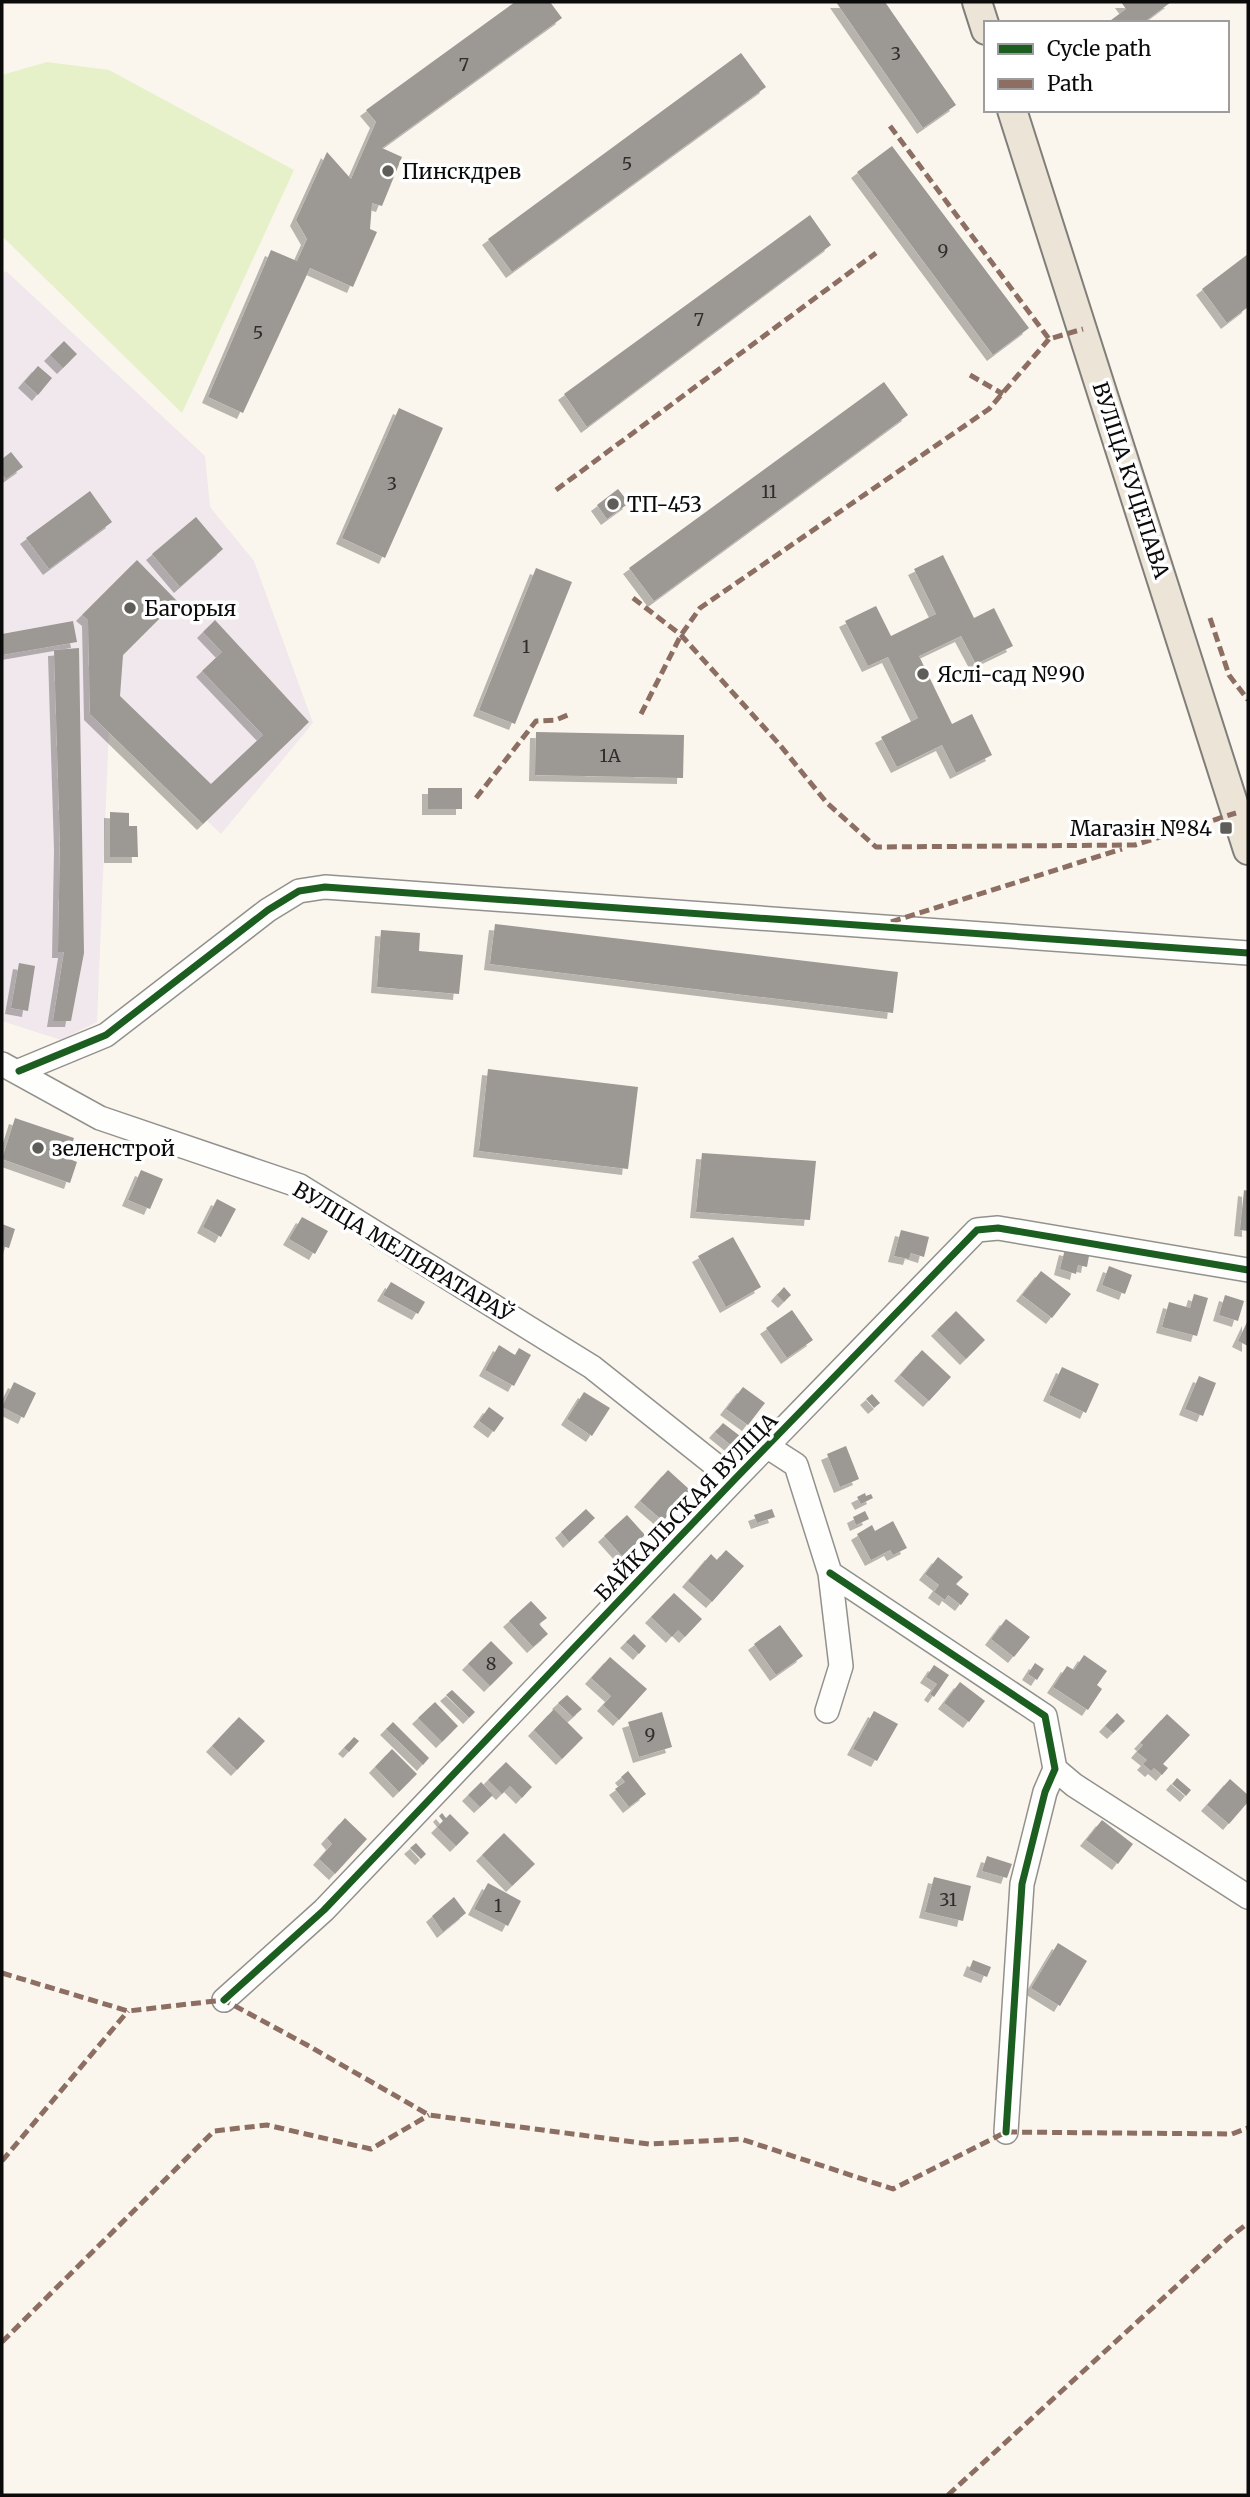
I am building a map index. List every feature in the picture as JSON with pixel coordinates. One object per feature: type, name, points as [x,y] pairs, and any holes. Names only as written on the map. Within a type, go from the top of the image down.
[{"type":"main road","points":[[977,2],[984,24]]},
{"type":"main road","name":"ВУЛІЦА КУЦЕПАВА","points":[[1013,112],[1248,850]]},
{"type":"street","points":[[10,1068],[106,1035],[268,910],[299,891],[325,887],[1248,953]]},
{"type":"street","name":"ВУЛІЦА МЕЛІЯРАТАРАЎ","points":[[10,1068],[100,1118],[300,1186],[592,1367],[734,1480]]},
{"type":"street","name":"БАЙКАЛЬСКАЯ ВУЛІЦА","points":[[224,2000],[324,1910],[734,1480],[977,1230],[998,1228],[1248,1270]]},
{"type":"street","points":[[768,1447],[796,1465],[830,1573],[841,1666],[827,1711]]},
{"type":"street","points":[[830,1573],[1045,1716],[1055,1769],[1045,1792],[1022,1884],[1006,2132]]},
{"type":"street","points":[[1055,1769],[1074,1785],[1248,1897]]},
{"type":"shaded area","points":[[6,271],[205,456],[210,507],[254,561],[313,723],[221,834],[109,728],[97,1022],[61,1040],[2,1021],[2,274]]},
{"type":"green space","points":[[47,62],[109,70],[294,170],[182,413],[2,236],[2,75]]},
{"type":"building","points":[[515,2],[550,2],[562,18],[382,148],[402,157],[382,206],[372,203],[370,229],[377,232],[353,287],[310,268],[243,413],[208,397],[271,250],[297,261],[307,239],[296,220],[327,152],[351,179],[376,122],[366,110]]},
{"type":"building","points":[[836,2],[885,2],[956,105],[923,128]]},
{"type":"building","points":[[1121,2],[1171,2],[1146,21],[1110,21],[1126,9]]},
{"type":"building","points":[[741,53],[766,87],[512,272],[488,239]]},
{"type":"building","points":[[892,146],[1029,328],[993,355],[857,172]]},
{"type":"building","points":[[810,215],[831,245],[587,427],[564,394]]},
{"type":"building","points":[[1248,254],[1248,307],[1227,323],[1202,289]]},
{"type":"building","points":[[64,341],[77,354],[63,368],[50,355]]},
{"type":"building","points":[[38,366],[52,378],[38,395],[24,382]]},
{"type":"building","points":[[884,382],[908,415],[654,601],[629,568]]},
{"type":"building","points":[[399,408],[443,428],[385,558],[342,538]]},
{"type":"building","points":[[11,452],[23,467],[6,479],[2,474],[2,459]]},
{"type":"building","name":"ТП-453","points":[[618,489],[629,503],[607,519],[597,505]]},
{"type":"building","points":[[90,491],[112,522],[49,569],[26,538]]},
{"type":"building","points":[[196,517],[223,549],[180,587],[152,554]]},
{"type":"building","points":[[943,555],[974,618],[994,608],[1013,646],[976,664],[961,636],[919,656],[952,724],[972,714],[992,755],[956,773],[942,745],[897,767],[881,737],[918,718],[888,657],[868,666],[845,621],[876,606],[891,636],[936,614],[914,569]]},
{"type":"building","points":[[137,560],[177,601],[123,655],[120,696],[211,784],[263,735],[202,671],[222,652],[203,632],[215,620],[309,722],[203,824],[90,714],[88,620],[82,615]]},
{"type":"building","points":[[536,568],[572,582],[515,724],[479,710]]},
{"type":"building","points":[[73,621],[77,642],[2,655],[2,634]]},
{"type":"building","points":[[79,648],[84,953],[71,1021],[53,1021],[64,952],[58,952],[60,844],[54,650]]},
{"type":"building","points":[[536,732],[684,735],[683,778],[535,775]]},
{"type":"building","points":[[428,788],[462,788],[462,809],[428,809]]},
{"type":"building","points":[[110,812],[129,813],[129,826],[137,826],[138,857],[110,857]]},
{"type":"building","points":[[495,924],[898,972],[893,1013],[490,964]]},
{"type":"building","points":[[381,930],[420,933],[419,951],[463,955],[459,994],[377,987]]},
{"type":"building","points":[[19,963],[35,966],[28,1011],[11,1008]]},
{"type":"building","points":[[488,1069],[638,1087],[628,1169],[479,1151]]},
{"type":"building","name":"зеленстрой","points":[[15,1118],[74,1138],[67,1158],[77,1162],[70,1183],[2,1159]]},
{"type":"building","points":[[702,1153],[816,1161],[810,1220],[696,1212]]},
{"type":"building","points":[[141,1170],[163,1179],[150,1209],[128,1200]]},
{"type":"building","points":[[1244,1190],[1248,1191],[1248,1231],[1240,1230]]},
{"type":"building","points":[[217,1199],[236,1209],[221,1237],[203,1227]]},
{"type":"building","points":[[302,1217],[328,1231],[315,1254],[289,1239]]},
{"type":"building","points":[[2,1224],[15,1229],[9,1248],[2,1246]]},
{"type":"building","points":[[901,1230],[929,1237],[924,1257],[911,1253],[909,1259],[894,1256]]},
{"type":"building","points":[[733,1237],[761,1287],[726,1307],[698,1256]]},
{"type":"building","points":[[1065,1249],[1089,1256],[1087,1267],[1078,1265],[1076,1274],[1060,1269]]},
{"type":"building","points":[[1109,1266],[1132,1275],[1125,1294],[1102,1285]]},
{"type":"building","points":[[1041,1271],[1071,1294],[1052,1318],[1022,1295]]},
{"type":"building","points":[[391,1282],[425,1302],[418,1314],[383,1295]]},
{"type":"building","points":[[784,1287],[791,1295],[784,1302],[777,1295]]},
{"type":"building","points":[[1194,1294],[1208,1298],[1197,1336],[1162,1327],[1169,1302],[1190,1308]]},
{"type":"building","points":[[1225,1295],[1244,1301],[1238,1321],[1219,1315]]},
{"type":"building","points":[[792,1310],[813,1340],[787,1358],[766,1328]]},
{"type":"building","points":[[956,1311],[985,1340],[966,1359],[937,1330]]},
{"type":"building","points":[[1248,1320],[1248,1346],[1238,1341]]},
{"type":"building","points":[[499,1345],[515,1355],[519,1348],[531,1355],[514,1386],[485,1370]]},
{"type":"building","points":[[922,1350],[951,1377],[929,1401],[900,1375]]},
{"type":"building","points":[[1062,1367],[1099,1384],[1086,1413],[1049,1395]]},
{"type":"building","points":[[1199,1376],[1216,1383],[1203,1416],[1185,1409]]},
{"type":"building","points":[[14,1382],[36,1393],[24,1418],[2,1407]]},
{"type":"building","points":[[743,1387],[765,1403],[748,1425],[726,1409]]},
{"type":"building","points":[[584,1392],[610,1408],[592,1436],[567,1419]]},
{"type":"building","points":[[872,1394],[880,1403],[874,1408],[866,1399]]},
{"type":"building","points":[[489,1407],[504,1418],[494,1432],[479,1421]]},
{"type":"building","points":[[723,1423],[740,1436],[732,1446],[715,1432]]},
{"type":"building","points":[[846,1446],[859,1479],[840,1487],[827,1454]]},
{"type":"building","points":[[668,1470],[690,1490],[663,1521],[640,1501]]},
{"type":"building","points":[[865,1493],[866,1496],[871,1494],[873,1498],[861,1504],[857,1497]]},
{"type":"building","points":[[586,1509],[595,1518],[569,1542],[561,1532]]},
{"type":"building","points":[[772,1509],[775,1517],[757,1523],[754,1515]]},
{"type":"building","points":[[865,1511],[869,1519],[856,1525],[853,1517]]},
{"type":"building","points":[[627,1515],[645,1535],[622,1556],[604,1536]]},
{"type":"building","points":[[893,1521],[907,1548],[893,1555],[890,1550],[871,1560],[857,1534],[872,1525],[875,1531]]},
{"type":"building","points":[[726,1550],[744,1566],[712,1602],[688,1581],[711,1554],[717,1560]]},
{"type":"building","points":[[938,1557],[963,1577],[956,1584],[969,1594],[961,1605],[948,1595],[945,1600],[934,1592],[939,1585],[925,1574]]},
{"type":"building","points":[[674,1593],[702,1619],[685,1637],[678,1630],[672,1637],[651,1617]]},
{"type":"building","points":[[531,1601],[547,1618],[539,1624],[548,1634],[533,1647],[509,1621]]},
{"type":"building","points":[[1006,1619],[1030,1637],[1014,1657],[991,1639]]},
{"type":"building","points":[[780,1625],[803,1656],[776,1675],[754,1644]]},
{"type":"building","points":[[634,1634],[646,1646],[639,1654],[626,1642]]},
{"type":"building","points":[[491,1641],[513,1663],[490,1686],[468,1664]]},
{"type":"building","points":[[1084,1655],[1107,1671],[1097,1685],[1102,1689],[1088,1710],[1053,1687],[1067,1666],[1074,1670]]},
{"type":"building","points":[[610,1657],[647,1689],[619,1720],[603,1705],[611,1696],[591,1678]]},
{"type":"building","points":[[1035,1663],[1044,1669],[1037,1680],[1028,1674]]},
{"type":"building","points":[[934,1665],[949,1675],[934,1697],[930,1694],[937,1684],[926,1677]]},
{"type":"building","points":[[960,1682],[985,1701],[969,1722],[944,1703]]},
{"type":"building","points":[[452,1690],[475,1712],[469,1718],[446,1695]]},
{"type":"building","points":[[567,1695],[582,1709],[573,1717],[558,1703]]},
{"type":"building","points":[[435,1702],[458,1726],[442,1742],[418,1718]]},
{"type":"building","points":[[554,1709],[583,1738],[562,1759],[534,1730]]},
{"type":"building","points":[[874,1711],[898,1724],[877,1761],[853,1749]]},
{"type":"building","points":[[662,1712],[672,1747],[639,1757],[628,1722]]},
{"type":"building","points":[[1117,1713],[1125,1721],[1113,1733],[1105,1726]]},
{"type":"building","points":[[1167,1714],[1190,1735],[1163,1764],[1168,1768],[1162,1775],[1143,1764],[1147,1760],[1137,1752],[1143,1745],[1140,1743]]},
{"type":"building","points":[[239,1717],[265,1741],[237,1770],[212,1746]]},
{"type":"building","points":[[393,1722],[429,1758],[423,1765],[386,1729]]},
{"type":"building","points":[[354,1737],[359,1741],[349,1752],[344,1748]]},
{"type":"building","points":[[392,1749],[417,1774],[399,1792],[375,1767]]},
{"type":"building","points":[[506,1762],[532,1787],[522,1798],[510,1786],[502,1794],[488,1780]]},
{"type":"building","points":[[628,1771],[646,1794],[629,1807],[615,1789],[625,1782],[621,1777]]},
{"type":"building","points":[[1177,1778],[1191,1790],[1186,1796],[1172,1784]]},
{"type":"building","points":[[1230,1779],[1248,1795],[1248,1802],[1229,1824],[1207,1805]]},
{"type":"building","points":[[481,1782],[493,1795],[480,1807],[468,1795]]},
{"type":"building","points":[[442,1813],[446,1818],[450,1814],[469,1833],[456,1846],[437,1827],[443,1821],[439,1816]]},
{"type":"building","points":[[345,1818],[367,1839],[335,1874],[319,1859],[332,1844],[327,1838]]},
{"type":"building","points":[[1102,1820],[1133,1844],[1118,1864],[1086,1840]]},
{"type":"building","points":[[504,1833],[535,1864],[512,1886],[482,1855]]},
{"type":"building","points":[[416,1843],[426,1854],[421,1859],[410,1848]]},
{"type":"building","points":[[987,1856],[1012,1864],[1007,1878],[982,1871]]},
{"type":"building","points":[[934,1877],[971,1886],[963,1921],[925,1912]]},
{"type":"building","points":[[488,1883],[521,1901],[508,1926],[474,1909]]},
{"type":"building","points":[[454,1897],[466,1913],[443,1932],[432,1916]]},
{"type":"building","points":[[1058,1943],[1087,1961],[1060,2006],[1031,1988]]},
{"type":"building","points":[[973,1960],[991,1967],[987,1977],[969,1970]]},
{"type":"marked path","points":[[890,126],[1049,339],[1083,329]]},
{"type":"marked path","points":[[556,490],[876,253]]},
{"type":"marked path","points":[[641,714],[681,635],[700,608],[989,409],[1049,339]]},
{"type":"marked path","points":[[970,375],[1003,394]]},
{"type":"marked path","points":[[633,598],[681,635],[779,744],[827,803],[876,847],[1135,845],[1236,813]]},
{"type":"marked path","points":[[1210,618],[1229,675],[1248,700]]},
{"type":"marked path","points":[[476,798],[536,721],[556,720],[570,714]]},
{"type":"marked path","points":[[891,922],[1122,849]]},
{"type":"marked path","points":[[2,1973],[128,2011],[224,2000],[429,2115],[649,2144],[741,2139],[893,2189],[1006,2132],[1232,2134],[1248,2128]]},
{"type":"marked path","points":[[2,2161],[128,2011]]},
{"type":"marked path","points":[[2,2342],[214,2131],[267,2125],[371,2149],[429,2115]]},
{"type":"marked path","points":[[948,2495],[1248,2223]]},
{"type":"cycle path","points":[[19,1071],[106,1035],[268,910],[299,891],[325,887],[1248,953]]},
{"type":"cycle path","points":[[224,2000],[324,1910],[734,1480],[977,1230],[998,1228],[1248,1270]]},
{"type":"cycle path","points":[[830,1573],[1045,1716],[1055,1769],[1045,1792],[1022,1884],[1006,2132]]},
{"type":"place","name":"Пинскдрев","points":[[388,171]]},
{"type":"place","name":"ТП-453","points":[[613,504]]},
{"type":"place","name":"Багорыя","points":[[130,608]]},
{"type":"place","name":"Яслі-сад №90","points":[[923,674]]},
{"type":"place","name":"Магазін №84","points":[[1226,828]]},
{"type":"place","name":"зеленстрой","points":[[38,1148]]}]
